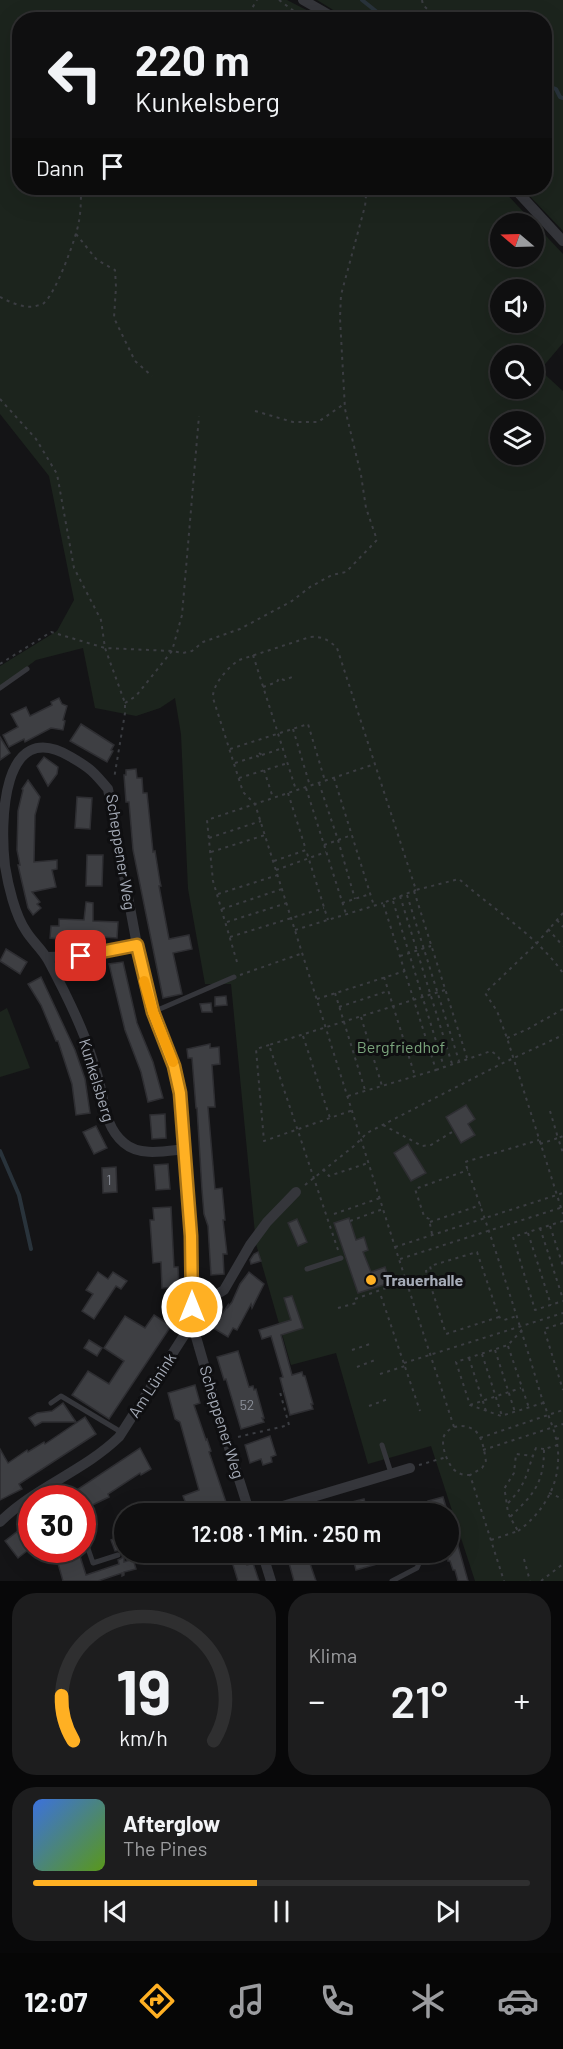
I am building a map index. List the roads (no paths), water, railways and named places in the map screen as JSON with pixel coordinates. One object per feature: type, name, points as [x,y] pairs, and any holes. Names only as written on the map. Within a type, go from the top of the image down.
[{"type":"street","points":[[303,0],[325,12]]},
{"type":"street","points":[[520,195],[563,241]]},
{"type":"street","name":"Kunkelsberg","points":[[108,789],[93,770],[58,749],[44,747],[30,749],[18,761],[9,777],[4,794],[1,820],[4,865],[13,899],[25,930],[47,957],[88,1047],[99,1080],[106,1117],[115,1133],[133,1150],[147,1152],[186,1149]]},
{"type":"street","name":"Scheppener Weg","points":[[108,789],[137,945],[153,1012],[174,1066],[180,1093],[186,1149],[193,1290],[192,1323],[247,1503]]},
{"type":"street","points":[[47,957],[81,956],[137,945]]},
{"type":"street","name":"Am Lünink","points":[[0,1522],[23,1501],[105,1450],[121,1432],[192,1323],[201,1304],[224,1290],[261,1230],[296,1192]]},
{"type":"street","points":[[292,1503],[410,1468]]},
{"type":"street","points":[[265,1563],[271,1581]]},
{"type":"lane","points":[[0,688],[27,669]]},
{"type":"lane","points":[[153,1012],[234,977]]},
{"type":"lane","points":[[307,1269],[341,1258]]},
{"type":"lane","points":[[51,1402],[61,1396],[121,1432]]},
{"type":"lane","points":[[382,1445],[391,1473]]},
{"type":"lane","points":[[96,1562],[114,1556]]},
{"type":"lane","points":[[392,1581],[417,1568],[419,1563]]},
{"type":"waterway","points":[[362,0],[377,12]]},
{"type":"waterway","points":[[552,88],[563,98]]},
{"type":"waterway","points":[[0,1151],[19,1195],[31,1249]]},
{"type":"place","name":"Trauerhalle","points":[[371,1280]]},
{"type":"park label","name":"Bergfriedhof","points":[[401,1047]]}]
